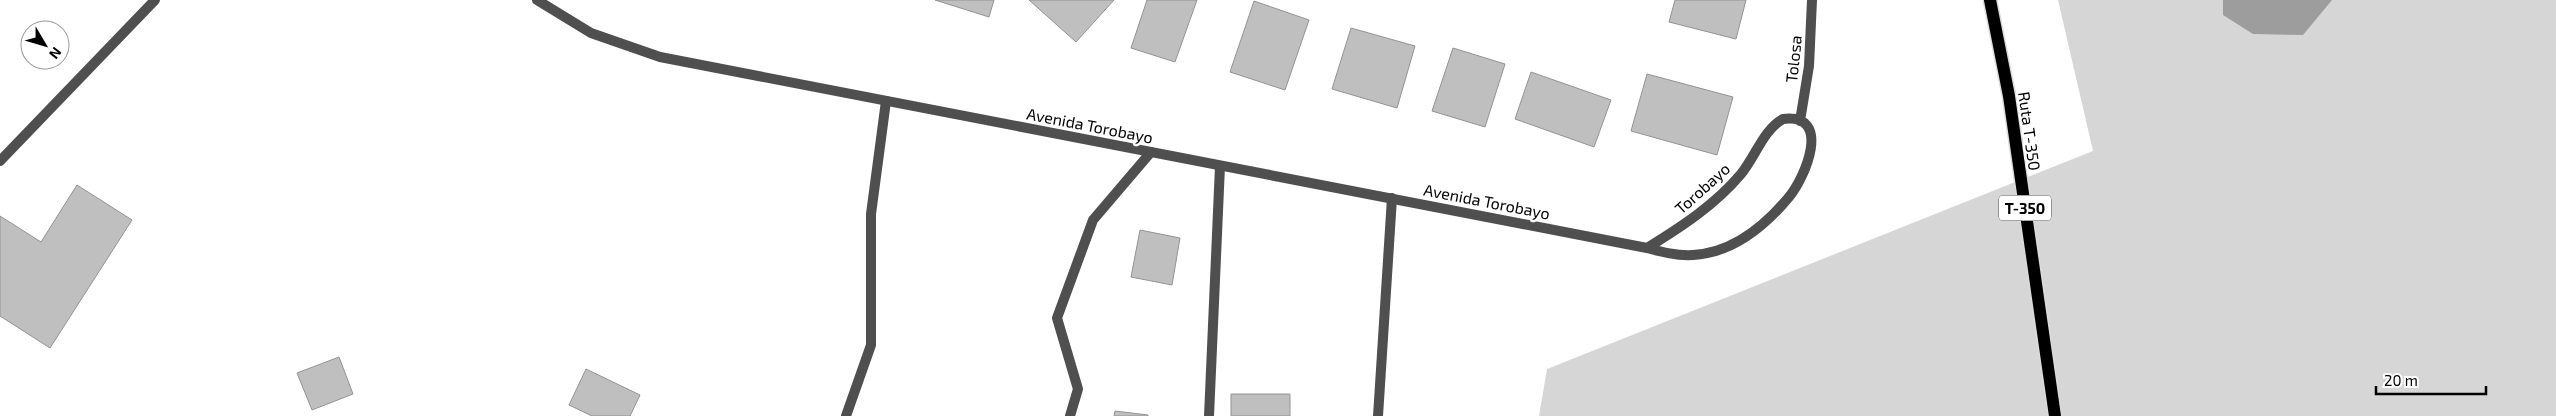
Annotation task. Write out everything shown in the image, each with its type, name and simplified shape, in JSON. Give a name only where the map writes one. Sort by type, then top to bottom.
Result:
[{"type":"main road","name":"Ruta T-350","points":[[1990,0],[2009,96],[2055,416]]},
{"type":"street","points":[[0,161],[154,0]]},
{"type":"street","name":"Avenida Torobayo","points":[[537,0],[591,33],[660,58],[1647,248]]},
{"type":"street","name":"Tolosa","points":[[1800,121],[1809,66],[1812,0]]},
{"type":"street","points":[[846,416],[871,345],[871,214],[886,101]]},
{"type":"street","name":"Torobayo","points":[[1647,248],[1698,216],[1741,174],[1774,125],[1784,119],[1800,121]]},
{"type":"street","points":[[1647,248],[1669,254],[1692,255],[1714,252],[1736,244],[1765,222],[1791,196],[1811,158],[1812,136],[1808,127],[1800,121]]},
{"type":"street","points":[[1070,416],[1078,389],[1057,318],[1093,220],[1151,152]]},
{"type":"street","points":[[1209,416],[1220,166]]},
{"type":"street","points":[[1378,416],[1392,198]]},
{"type":"shaded area","points":[[2058,0],[2556,0],[2556,416],[1539,416],[1547,369],[2093,151]]},
{"type":"shaded area","points":[[2223,0],[2332,0],[2303,35],[2253,34],[2223,15]]},
{"type":"building","points":[[935,0],[994,0],[989,17]]},
{"type":"building","points":[[1029,0],[1114,0],[1076,42]]},
{"type":"building","points":[[1147,0],[1197,0],[1175,62],[1131,48]]},
{"type":"building","points":[[1675,0],[1746,0],[1736,39],[1669,22]]},
{"type":"building","points":[[1254,1],[1309,20],[1285,90],[1230,72]]},
{"type":"building","points":[[1351,28],[1415,46],[1397,108],[1332,89]]},
{"type":"building","points":[[1453,48],[1505,64],[1485,127],[1432,111]]},
{"type":"building","points":[[1531,72],[1611,100],[1594,147],[1515,119]]},
{"type":"building","points":[[1647,74],[1733,97],[1717,155],[1631,131]]},
{"type":"building","points":[[77,185],[132,220],[50,348],[0,316],[0,216],[41,242]]},
{"type":"building","points":[[1140,230],[1180,238],[1172,285],[1131,277]]},
{"type":"building","points":[[339,357],[353,394],[312,410],[297,373]]},
{"type":"building","points":[[586,369],[640,395],[630,416],[592,416],[569,405]]},
{"type":"building","points":[[1231,394],[1290,394],[1290,416],[1231,416]]},
{"type":"building","points":[[1115,411],[1148,415],[1148,416],[1114,416]]}]
